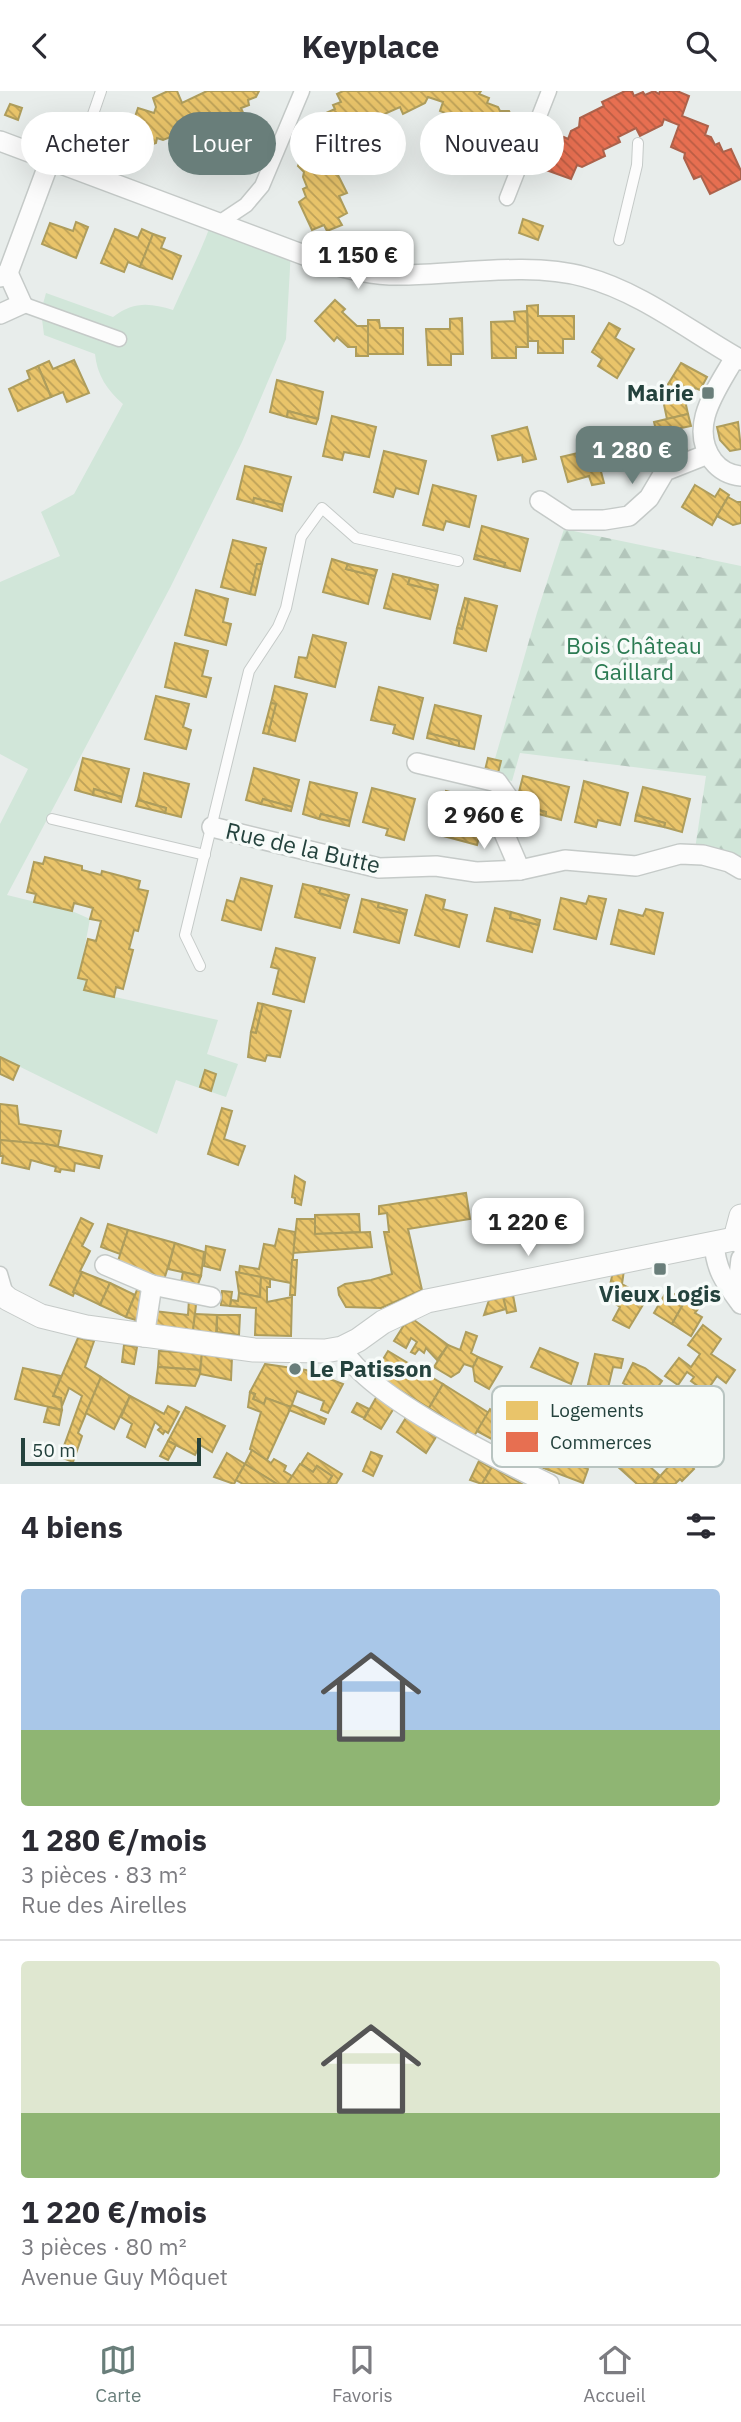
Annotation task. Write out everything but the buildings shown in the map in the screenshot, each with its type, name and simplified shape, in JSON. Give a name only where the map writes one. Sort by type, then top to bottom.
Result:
[{"type":"street","points":[[219,223],[246,205],[262,185],[302,91]]},
{"type":"street","points":[[507,198],[549,91]]},
{"type":"street","points":[[0,141],[21,149]]},
{"type":"street","points":[[44,175],[4,275],[22,304],[119,339]]},
{"type":"street","points":[[90,175],[320,261],[374,274],[401,276],[508,271],[560,272],[584,277],[626,293],[738,358],[706,408],[702,429],[708,454],[717,466],[732,475],[741,476]]},
{"type":"street","points":[[0,314],[22,304]]},
{"type":"street","points":[[540,501],[569,520],[604,520],[629,516],[649,498],[665,471],[708,454]]},
{"type":"street","points":[[417,763],[497,782],[509,799],[501,826],[520,870]]},
{"type":"street","name":"Rue de la Butte","points":[[212,827],[379,868],[436,866],[476,872],[520,870],[565,860],[636,866],[680,854],[704,855],[729,862],[741,869]]},
{"type":"street","points":[[0,1274],[3,1302],[41,1316],[144,1337],[254,1350],[325,1351],[342,1348],[383,1322],[427,1301],[740,1239],[741,1293]]},
{"type":"street","points":[[715,1243],[716,1264],[725,1283],[741,1304]]},
{"type":"street","points":[[105,1265],[152,1285],[211,1297]]},
{"type":"street","points":[[144,1337],[152,1285]]},
{"type":"street","points":[[342,1348],[348,1360],[360,1373],[402,1403],[443,1429],[492,1454]]},
{"type":"street","points":[[516,1467],[549,1484]]},
{"type":"lane","points":[[94,112],[101,91]]},
{"type":"lane","points":[[619,240],[637,165],[638,143]]},
{"type":"lane","points":[[200,966],[185,935],[249,671],[278,627],[286,608],[301,537],[322,508],[356,538],[458,561]]},
{"type":"lane","points":[[52,819],[205,855]]},
{"type":"green space","points":[[212,220],[291,250],[286,339],[242,442],[171,586],[7,895],[72,911],[90,919],[79,977],[87,980],[84,990],[218,1020],[207,1054],[238,1064],[226,1097],[176,1080],[157,1134],[0,1057],[0,824],[28,769],[0,754],[0,582],[60,556],[41,512],[74,494],[123,404],[104,382],[95,354],[44,335],[41,311],[46,293],[113,317],[128,308],[142,305],[173,310]]},
{"type":"green space","name":"Bois Château Gaillard","points":[[564,529],[741,566],[741,869],[695,849],[706,776],[520,753],[512,781],[490,776]]},
{"type":"place","name":"Mairie","points":[[708,393]]},
{"type":"place","name":"Vieux Logis","points":[[660,1269]]},
{"type":"place","name":"Le Patisson","points":[[295,1369]]}]
